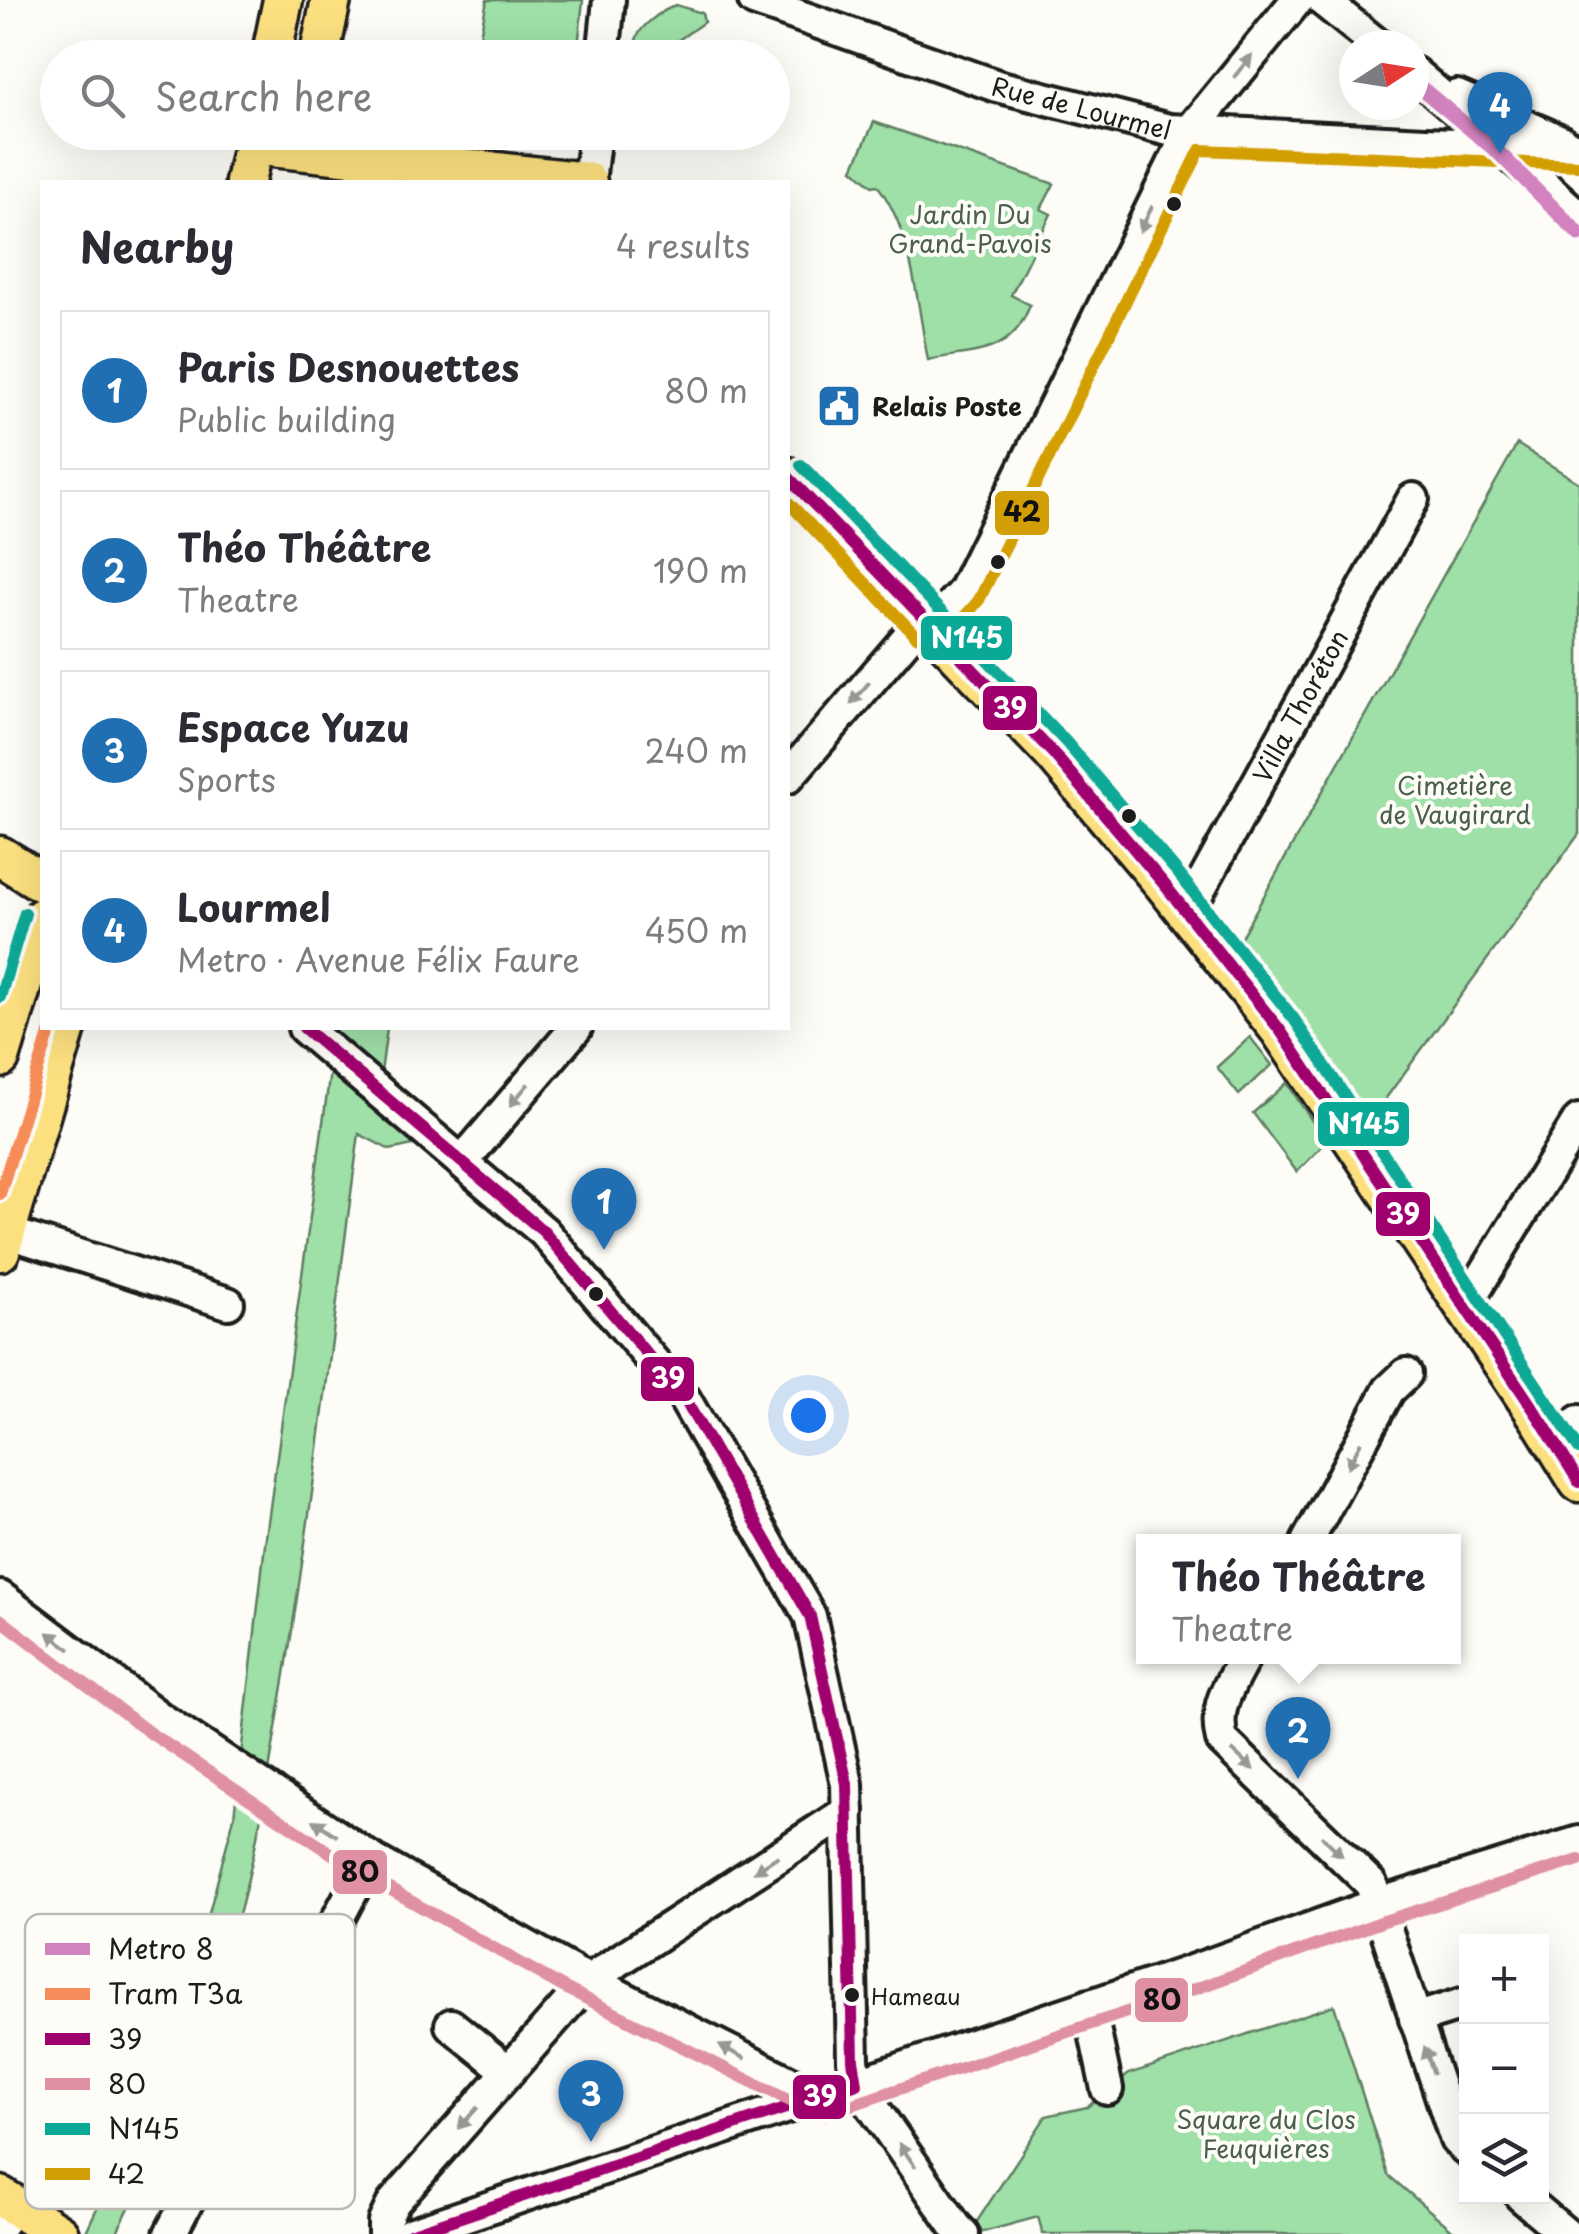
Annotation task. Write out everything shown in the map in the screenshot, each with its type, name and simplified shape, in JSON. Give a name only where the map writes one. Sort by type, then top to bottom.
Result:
[{"type":"main road","points":[[275,40],[283,0]]},
{"type":"main road","points":[[323,40],[331,0]]},
{"type":"main road","points":[[245,180],[252,150]]},
{"type":"main road","points":[[303,155],[567,180]]},
{"type":"main road","points":[[790,479],[1053,753],[1187,912],[1280,1030],[1465,1306],[1573,1452]]},
{"type":"main road","points":[[0,856],[40,881]]},
{"type":"main road","points":[[0,1058],[40,925]]},
{"type":"main road","points":[[3,1242],[65,1030]]},
{"type":"main road","points":[[5,2209],[59,2234]]},
{"type":"street","points":[[605,40],[610,0]]},
{"type":"street","name":"Rue de Lourmel","points":[[754,0],[997,86],[1169,130],[1579,149]]},
{"type":"street","points":[[790,775],[908,637],[950,606],[962,592],[1189,132],[1298,0]]},
{"type":"street","points":[[1322,0],[1359,30]]},
{"type":"street","points":[[1429,85],[1579,149],[1569,166],[1534,174]]},
{"type":"street","points":[[1429,86],[1579,217]]},
{"type":"street","points":[[1424,143],[1425,120]]},
{"type":"street","points":[[588,180],[592,150]]},
{"type":"street","name":"Villa Thoréton","points":[[1187,912],[1414,499]]},
{"type":"street","points":[[306,1030],[544,1232],[684,1398],[810,1616],[847,1784],[853,2060],[857,2084],[956,2232]]},
{"type":"street","points":[[462,1162],[574,1030]]},
{"type":"street","points":[[1465,1306],[1579,1120]]},
{"type":"street","points":[[3,1242],[228,1303]]},
{"type":"street","points":[[1311,1534],[1389,1390],[1406,1374]]},
{"type":"street","points":[[0,1597],[160,1718],[370,1858],[590,1980],[819,2097]]},
{"type":"street","points":[[1241,1664],[1221,1702],[1218,1724],[1222,1740],[1371,1884],[1459,2142]]},
{"type":"street","points":[[384,2234],[384,2222],[393,2202],[590,1980],[848,1811]]},
{"type":"street","points":[[410,2234],[1089,2006],[1378,1904],[1579,1842]]},
{"type":"street","points":[[340,1914],[370,1858]]},
{"type":"street","points":[[1415,2019],[1459,2004]]},
{"type":"street","points":[[1089,2006],[1108,2090]]},
{"type":"street","points":[[450,2025],[509,2072]]},
{"type":"street","points":[[170,2234],[183,2209]]},
{"type":"street","points":[[1528,2214],[1566,2234]]},
{"type":"green space","points":[[487,0],[583,0],[579,40],[479,40]]},
{"type":"green space","points":[[676,5],[702,13],[704,22],[679,40],[636,40],[642,29]]},
{"type":"green space","name":"Jardin Du Grand-Pavois","points":[[874,122],[1054,184],[1041,209],[1051,214],[1011,295],[1030,305],[1022,322],[1002,343],[928,360],[912,269],[899,224],[877,185],[872,186],[853,169]]},
{"type":"green space","name":"Cimetière de Vaugirard","points":[[1517,444],[1579,483],[1579,834],[1367,1124],[1313,1043],[1236,946]]},
{"type":"green space","points":[[336,1030],[387,1030],[376,1110],[417,1144],[390,1150],[359,1134],[295,1612],[263,1803],[239,1914],[209,1914],[234,1817],[265,1544]]},
{"type":"green space","points":[[1250,1037],[1272,1065],[1239,1095],[1217,1067]]},
{"type":"green space","points":[[1287,1083],[1326,1142],[1297,1172],[1253,1113]]},
{"type":"green space","name":"Square du Clos Feuquières","points":[[1334,2005],[1388,2175],[1457,2234],[1043,2234],[1038,2217],[983,2232],[976,2223],[1046,2116],[1087,2107],[1129,2074]]},
{"type":"green space","points":[[97,2209],[128,2209],[116,2234],[85,2234]]},
{"type":"metro line","name":"8","points":[[1429,94],[1498,152],[1579,234]]},
{"type":"tram line","name":"T3a","points":[[0,1194],[50,1030]]},
{"type":"transit line","name":"42","points":[[790,504],[916,636],[934,638],[959,622],[979,600],[1200,150],[1578,165]]},
{"type":"transit line","name":"N145","points":[[801,465],[1066,742],[1178,873],[1294,1019],[1579,1449]]},
{"type":"transit line","name":"39","points":[[790,479],[1053,753],[1280,1030],[1579,1482]]},
{"type":"transit line","name":"N145","points":[[0,997],[25,913]]},
{"type":"transit line","name":"39","points":[[306,1030],[544,1232],[684,1398],[810,1616],[847,1784],[853,2060],[857,2084],[410,2234]]},
{"type":"transit line","name":"80","points":[[0,1619],[150,1733],[361,1873],[563,1987],[816,2114],[1192,1990],[1384,1921],[1579,1860]]},
{"type":"place","name":"Lourmel","points":[[1500,154]]},
{"type":"place","name":"Relais Poste","points":[[839,406]]},
{"type":"place","name":"Paris Desnouettes","points":[[604,1250]]},
{"type":"place","name":"Théo Théâtre","points":[[1298,1779]]},
{"type":"place","name":"Hameau","points":[[852,1995]]},
{"type":"place","name":"Espace Yuzu","points":[[591,2142]]}]
